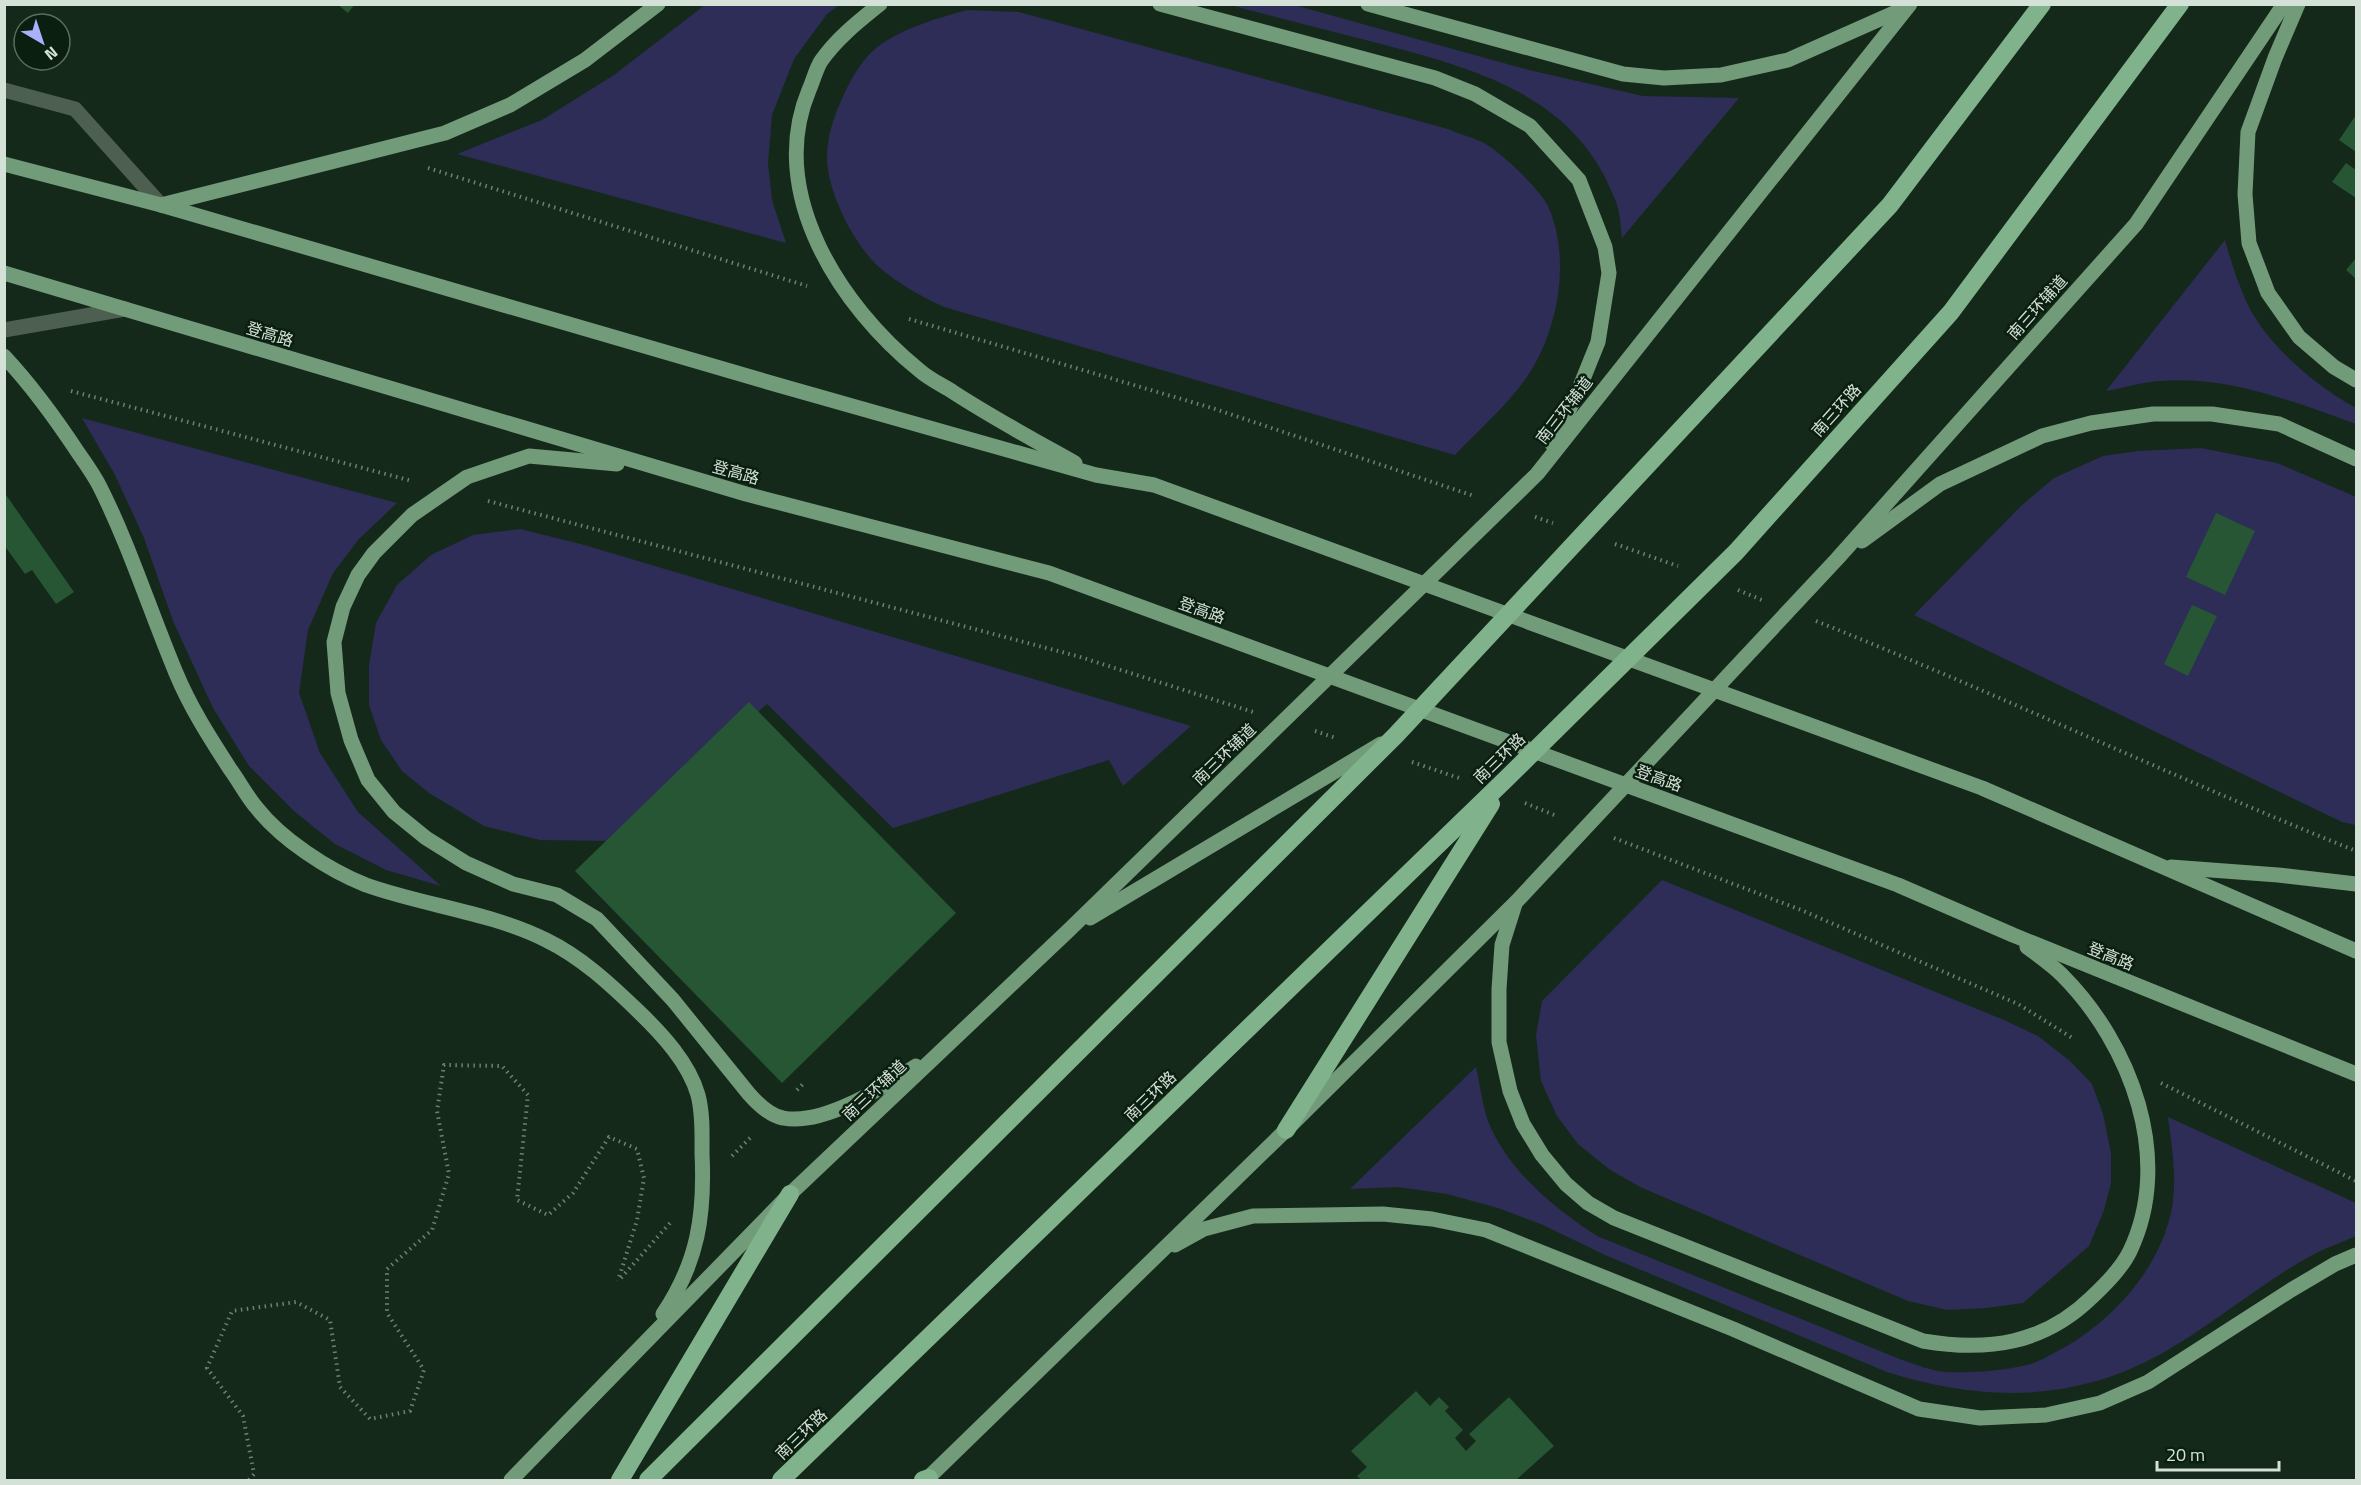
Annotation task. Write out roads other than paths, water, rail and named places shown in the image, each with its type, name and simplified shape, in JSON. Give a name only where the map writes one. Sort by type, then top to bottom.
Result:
[{"type":"highway","points":[[648,1480],[1396,735],[1890,205],[2042,4]]},
{"type":"highway","name":"南三环路","points":[[781,1480],[1506,779],[1736,552],[1951,312],[2180,4]]},
{"type":"highway","points":[[1286,1130],[1506,779]]},
{"type":"highway","points":[[620,1480],[790,1194]]},
{"type":"main road","points":[[161,205],[445,133],[510,105],[585,60],[658,4]]},
{"type":"main road","points":[[880,4],[850,28],[820,62],[801,107],[795,144],[797,179],[805,212],[819,249],[876,331],[920,371],[974,405],[1096,475]]},
{"type":"main road","points":[[1160,4],[1435,78],[1475,94],[1530,126],[1579,180],[1605,247],[1609,273],[1598,342],[1577,394],[1536,474]]},
{"type":"main road","points":[[1368,4],[1623,74],[1664,78],[1721,75],[1788,60],[1909,6]]},
{"type":"main road","name":"南三环辅道","points":[[926,1480],[1286,1130],[1516,901],[1837,559],[2136,224],[2284,4]]},
{"type":"main road","points":[[2298,4],[2248,132],[2245,194],[2249,243],[2268,293],[2300,337],[2334,367],[2356,380]]},
{"type":"main road","name":"南三环辅道","points":[[511,1480],[790,1194],[1069,930],[1536,474],[1909,6]]},
{"type":"main road","points":[[4,164],[161,205],[1096,475],[1154,484],[1982,788],[2356,951]]},
{"type":"main road","name":"登高路","points":[[4,273],[746,494],[1049,573],[1898,885],[2013,935],[2356,1074]]},
{"type":"main road","points":[[4,356],[26,380],[99,483],[121,532],[177,676],[213,742],[256,807],[282,834],[319,861],[365,884],[505,924],[546,940],[582,961],[647,1020],[686,1067],[698,1095],[701,1120],[704,1185],[700,1226],[696,1247],[680,1289],[640,1347]]},
{"type":"main road","points":[[1837,559],[1940,484],[2042,436],[2091,423],[2153,414],[2212,414],[2279,424],[2356,459]]},
{"type":"main road","points":[[671,472],[594,460],[529,456],[467,477],[412,515],[374,553],[358,575],[343,608],[334,642],[338,693],[351,740],[368,780],[394,812],[426,838],[466,863],[513,884],[558,895],[597,919],[673,1000],[748,1094],[762,1107],[781,1119],[802,1118],[837,1110],[910,1070],[960,1034]]},
{"type":"main road","points":[[1069,930],[1396,735]]},
{"type":"main road","points":[[2159,866],[2278,875],[2356,884]]},
{"type":"main road","points":[[1516,901],[1502,945],[1499,1042],[1510,1091],[1523,1124],[1542,1155],[1566,1184],[1588,1203],[1614,1218],[1923,1341],[1953,1346],[1984,1346],[2016,1341],[2044,1331],[2080,1309],[2107,1282],[2129,1252],[2149,1188],[2149,1164],[2144,1130],[2119,1054],[2092,1012],[2062,975],[2013,935]]},
{"type":"main road","points":[[1159,1254],[1204,1229],[1253,1216],[1383,1214],[1432,1219],[1486,1230],[1540,1251],[1733,1329],[1919,1410],[1980,1418],[2046,1414],[2100,1403],[2148,1382],[2291,1290],[2335,1264],[2356,1255]]},
{"type":"street","points":[[4,90],[75,109],[161,205]]},
{"type":"street","points":[[4,330],[125,309]]}]
